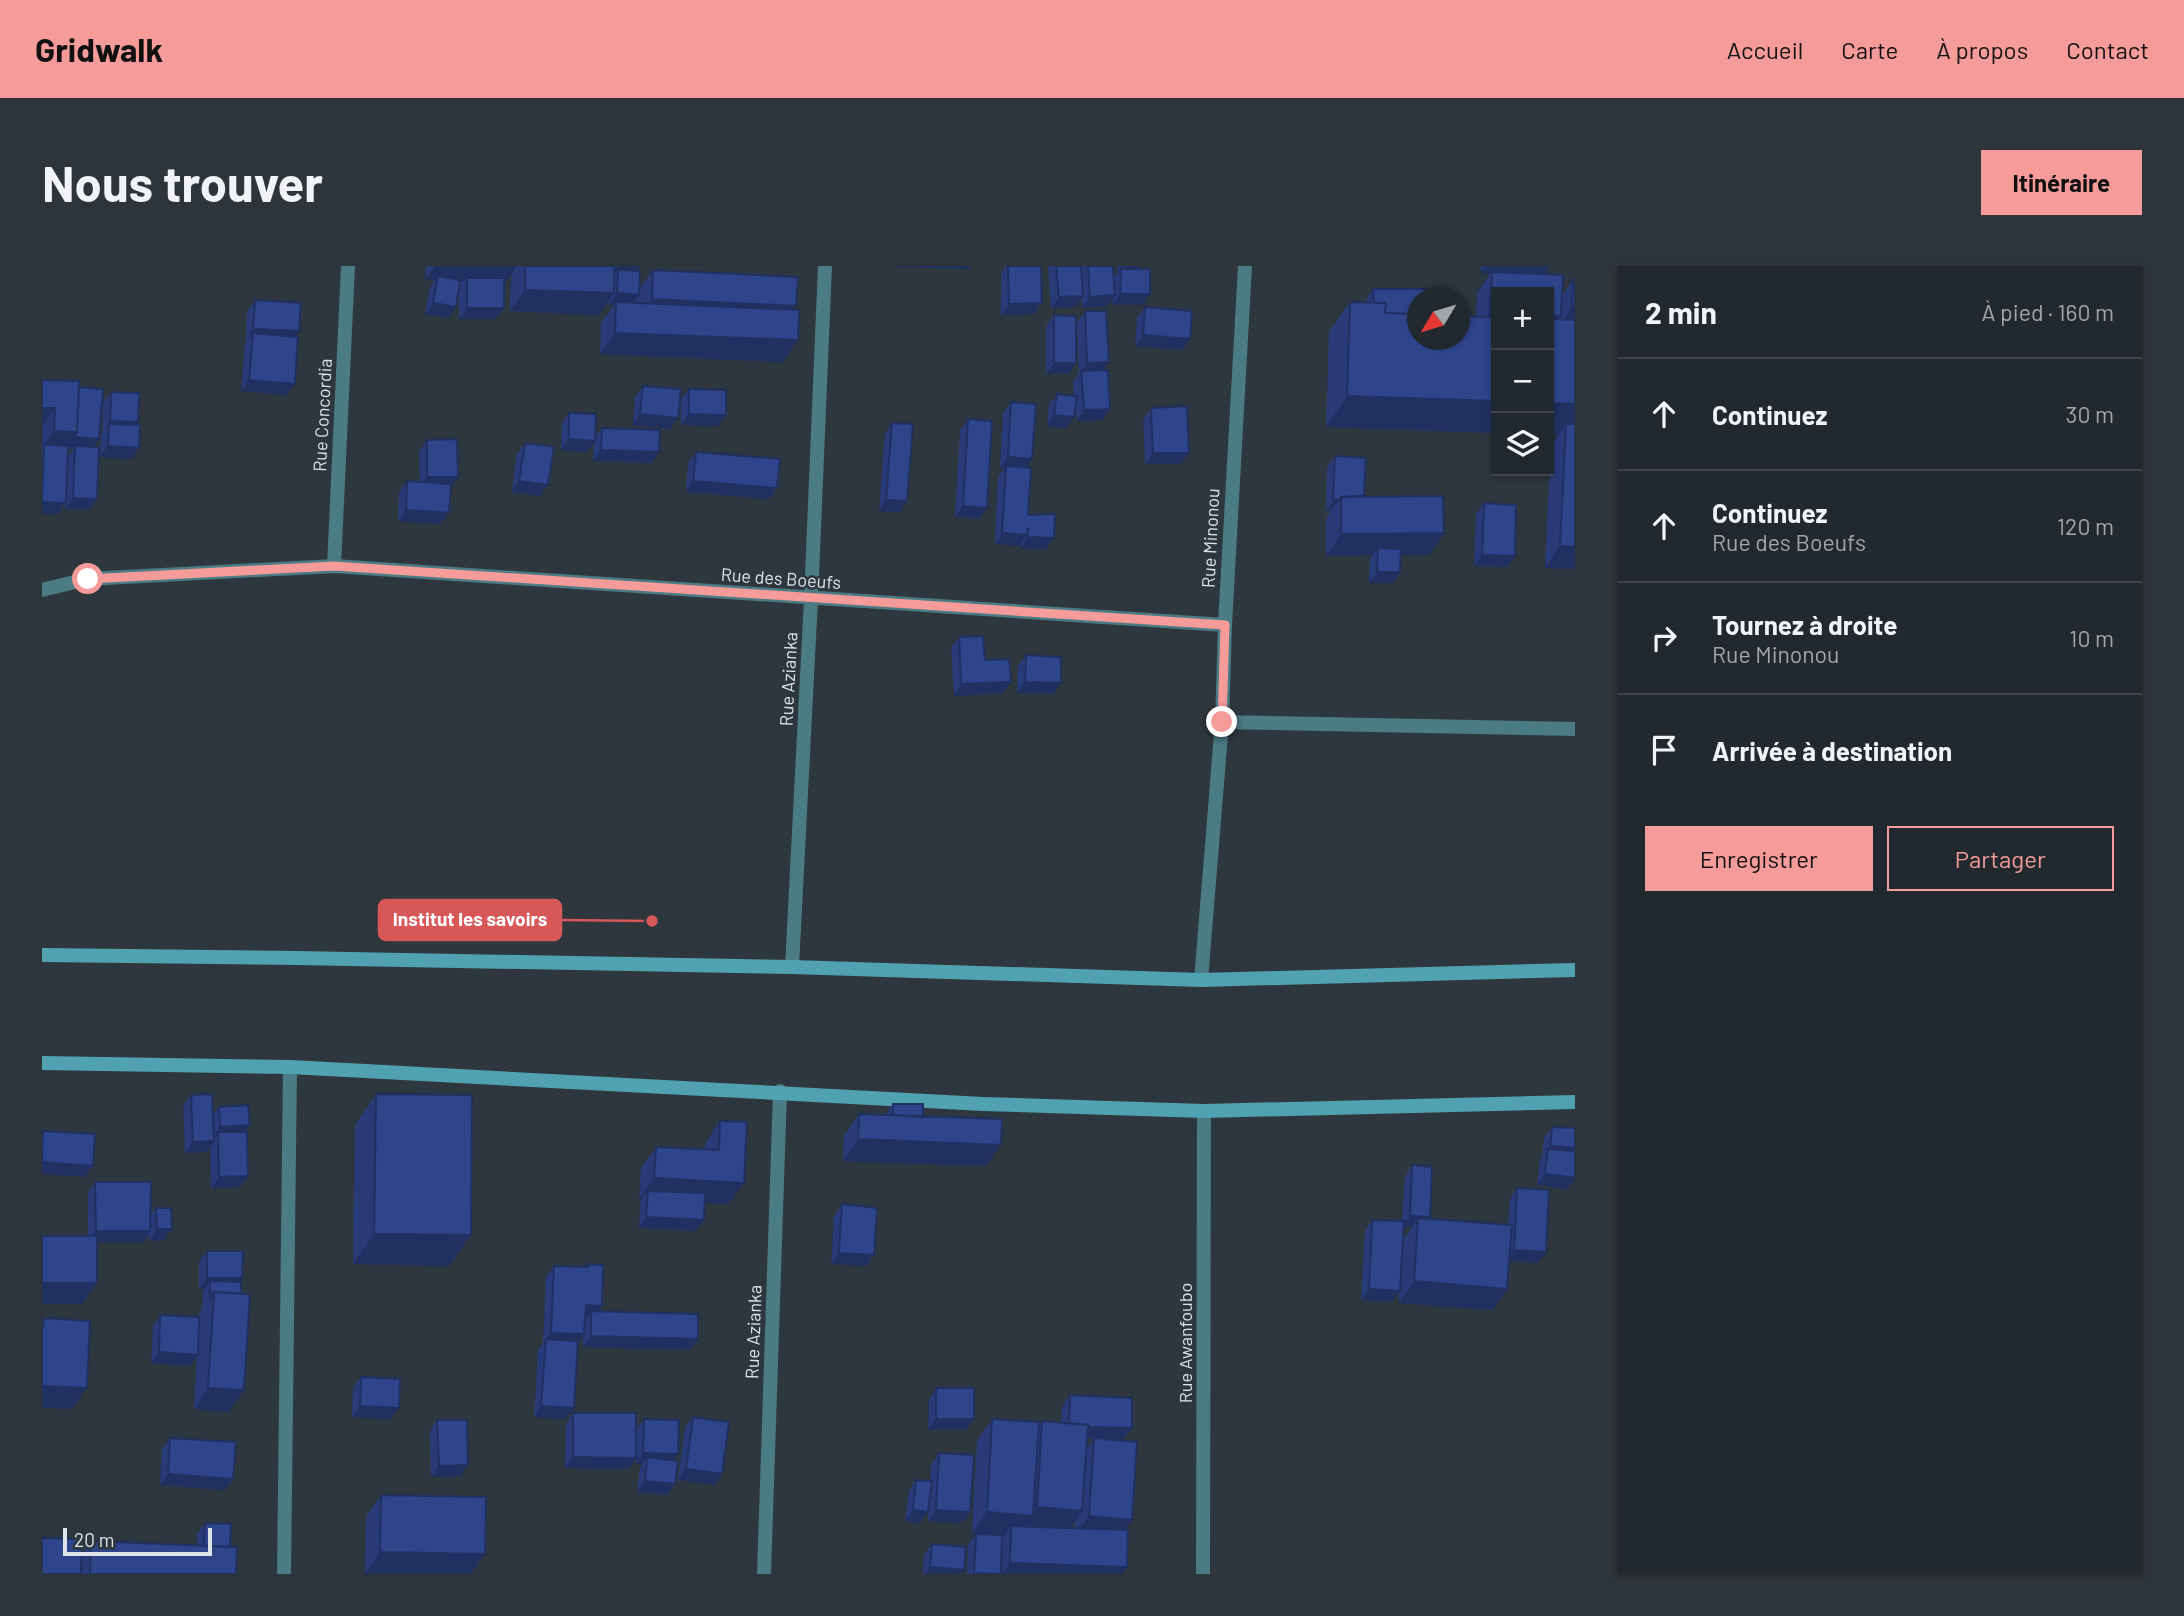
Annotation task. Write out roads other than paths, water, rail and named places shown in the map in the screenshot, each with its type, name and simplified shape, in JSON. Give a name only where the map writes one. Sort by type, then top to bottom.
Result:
[{"type":"main road","points":[[42,955],[792,967],[1201,980],[1575,970]]},
{"type":"main road","points":[[42,1063],[289,1067],[780,1091],[982,1104],[1204,1111],[1575,1102]]},
{"type":"street","name":"Rue Concordia","points":[[334,566],[348,266]]},
{"type":"street","name":"Rue Azianka","points":[[792,967],[825,266]]},
{"type":"street","name":"Rue Minonou","points":[[1201,980],[1222,722],[1245,266]]},
{"type":"street","name":"Rue des Boeufs","points":[[42,590],[88,579],[334,566],[1225,625]]},
{"type":"street","points":[[1222,722],[1575,729]]},
{"type":"street","points":[[284,1574],[289,1067]]},
{"type":"street","name":"Rue Azianka","points":[[764,1574],[780,1091]]},
{"type":"street","name":"Rue Awanfoubo","points":[[1203,1574],[1204,1111]]},
{"type":"place","name":"Institut les savoirs","points":[[652,921]]}]
